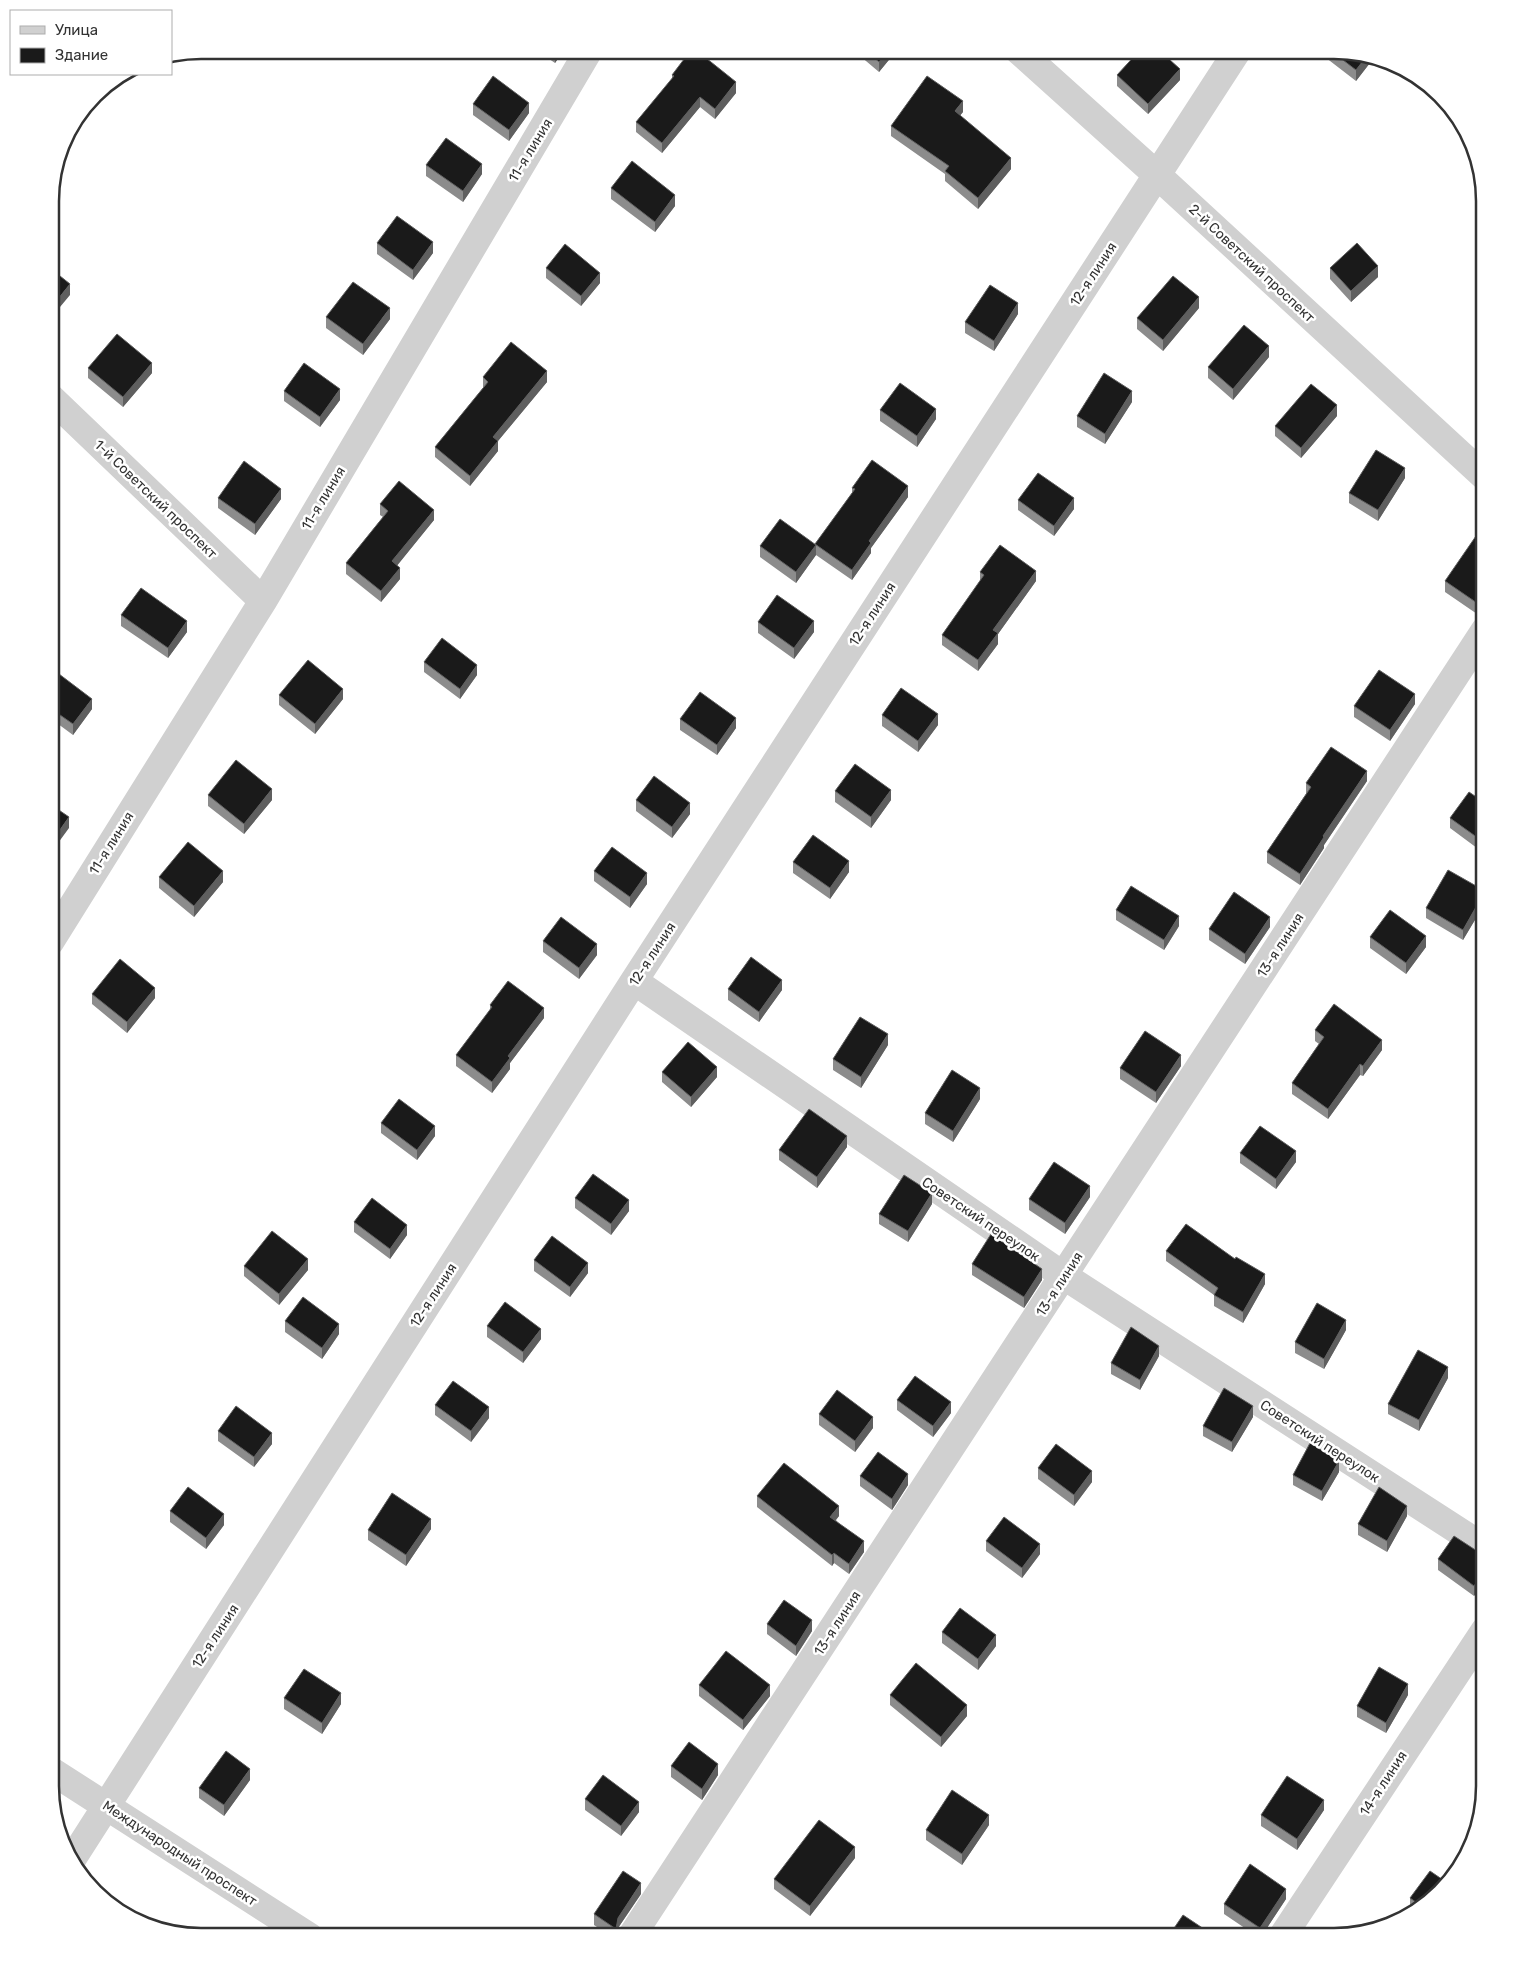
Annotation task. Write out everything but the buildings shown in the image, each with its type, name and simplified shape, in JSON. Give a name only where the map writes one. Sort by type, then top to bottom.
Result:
[{"type":"street","name":"11-я линия","points":[[59,928],[263,601],[584,59]]},
{"type":"street","name":"2-й Советский проспект","points":[[1028,59],[1476,469]]},
{"type":"street","name":"12-я линия","points":[[76,1853],[634,981],[1232,59]]},
{"type":"street","name":"1-й Советский проспект","points":[[59,406],[263,601]]},
{"type":"street","name":"13-я линия","points":[[637,1928],[1476,644]]},
{"type":"street","name":"Советский переулок","points":[[634,981],[1064,1276],[1476,1542]]},
{"type":"street","name":"14-я линия","points":[[1288,1928],[1476,1644]]},
{"type":"street","name":"Международный проспект","points":[[59,1776],[296,1928]]}]
